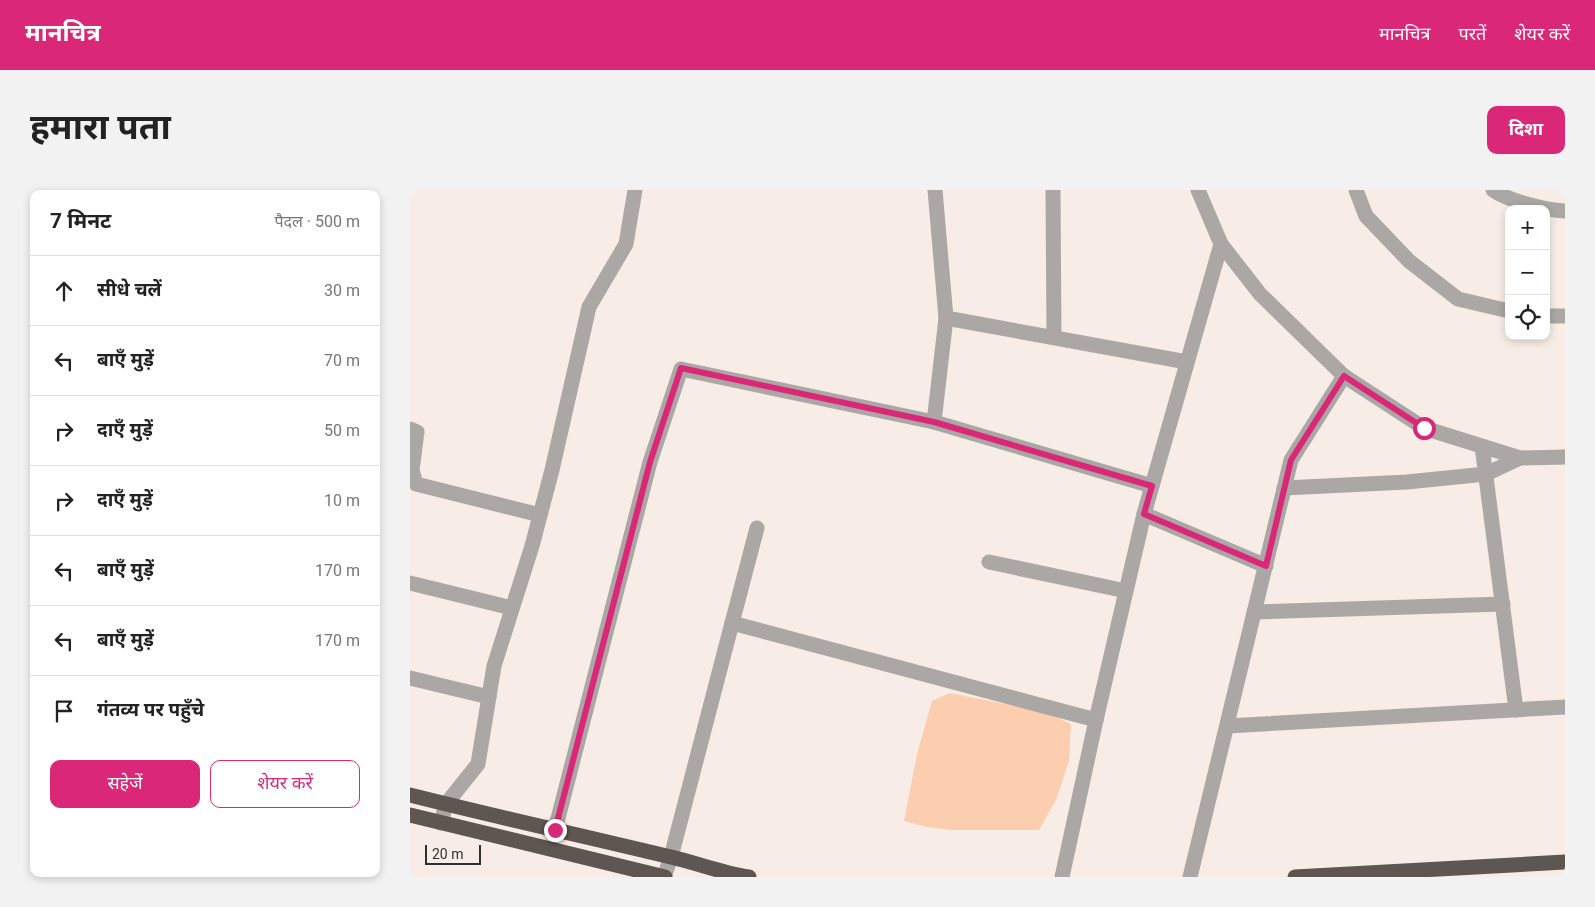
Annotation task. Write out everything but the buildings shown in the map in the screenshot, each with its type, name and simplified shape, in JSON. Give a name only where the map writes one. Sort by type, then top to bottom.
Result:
[{"type":"highway","points":[[410,795],[749,877]]},
{"type":"highway","points":[[410,815],[647,875],[664,877]]},
{"type":"highway","points":[[1295,877],[1565,862]]},
{"type":"street","points":[[441,823],[446,804],[478,764],[494,666],[532,546],[575,373],[589,307],[626,244],[635,190]]},
{"type":"street","points":[[934,422],[946,318],[935,190]]},
{"type":"street","points":[[1053,190],[1054,338]]},
{"type":"street","points":[[1198,190],[1221,244],[1260,294],[1344,376],[1424,428],[1520,458],[1565,457]]},
{"type":"street","points":[[1356,190],[1366,216],[1409,261],[1458,299],[1505,310]]},
{"type":"street","points":[[1493,190],[1503,196],[1565,211]]},
{"type":"street","points":[[1062,877],[1144,514],[1221,244]]},
{"type":"street","points":[[1550,316],[1565,316]]},
{"type":"street","points":[[946,318],[1187,362]]},
{"type":"street","points":[[555,830],[650,462],[681,368],[934,422],[1152,486]]},
{"type":"street","points":[[1190,877],[1291,460],[1344,376]]},
{"type":"street","points":[[410,429],[417,432],[412,470],[413,484],[540,515]]},
{"type":"street","points":[[1482,446],[1516,710]]},
{"type":"street","points":[[1284,488],[1407,482],[1486,474],[1520,458]]},
{"type":"street","points":[[1144,514],[1266,566]]},
{"type":"street","points":[[664,877],[671,857],[757,528]]},
{"type":"street","points":[[989,562],[1126,591]]},
{"type":"street","points":[[410,583],[512,608]]},
{"type":"street","points":[[1254,612],[1503,604]]},
{"type":"street","points":[[732,623],[1096,720]]},
{"type":"street","points":[[410,678],[489,697]]},
{"type":"street","points":[[1227,726],[1565,707]]},
{"type":"shaded area","points":[[950,693],[1046,712],[1071,724],[1069,761],[1057,798],[1039,830],[950,830],[904,821],[917,754],[932,701]]},
{"type":"route","points":[[555,830],[650,462],[681,368],[934,422],[1152,486],[1144,514],[1266,566],[1291,460],[1344,376],[1424,428]]}]
